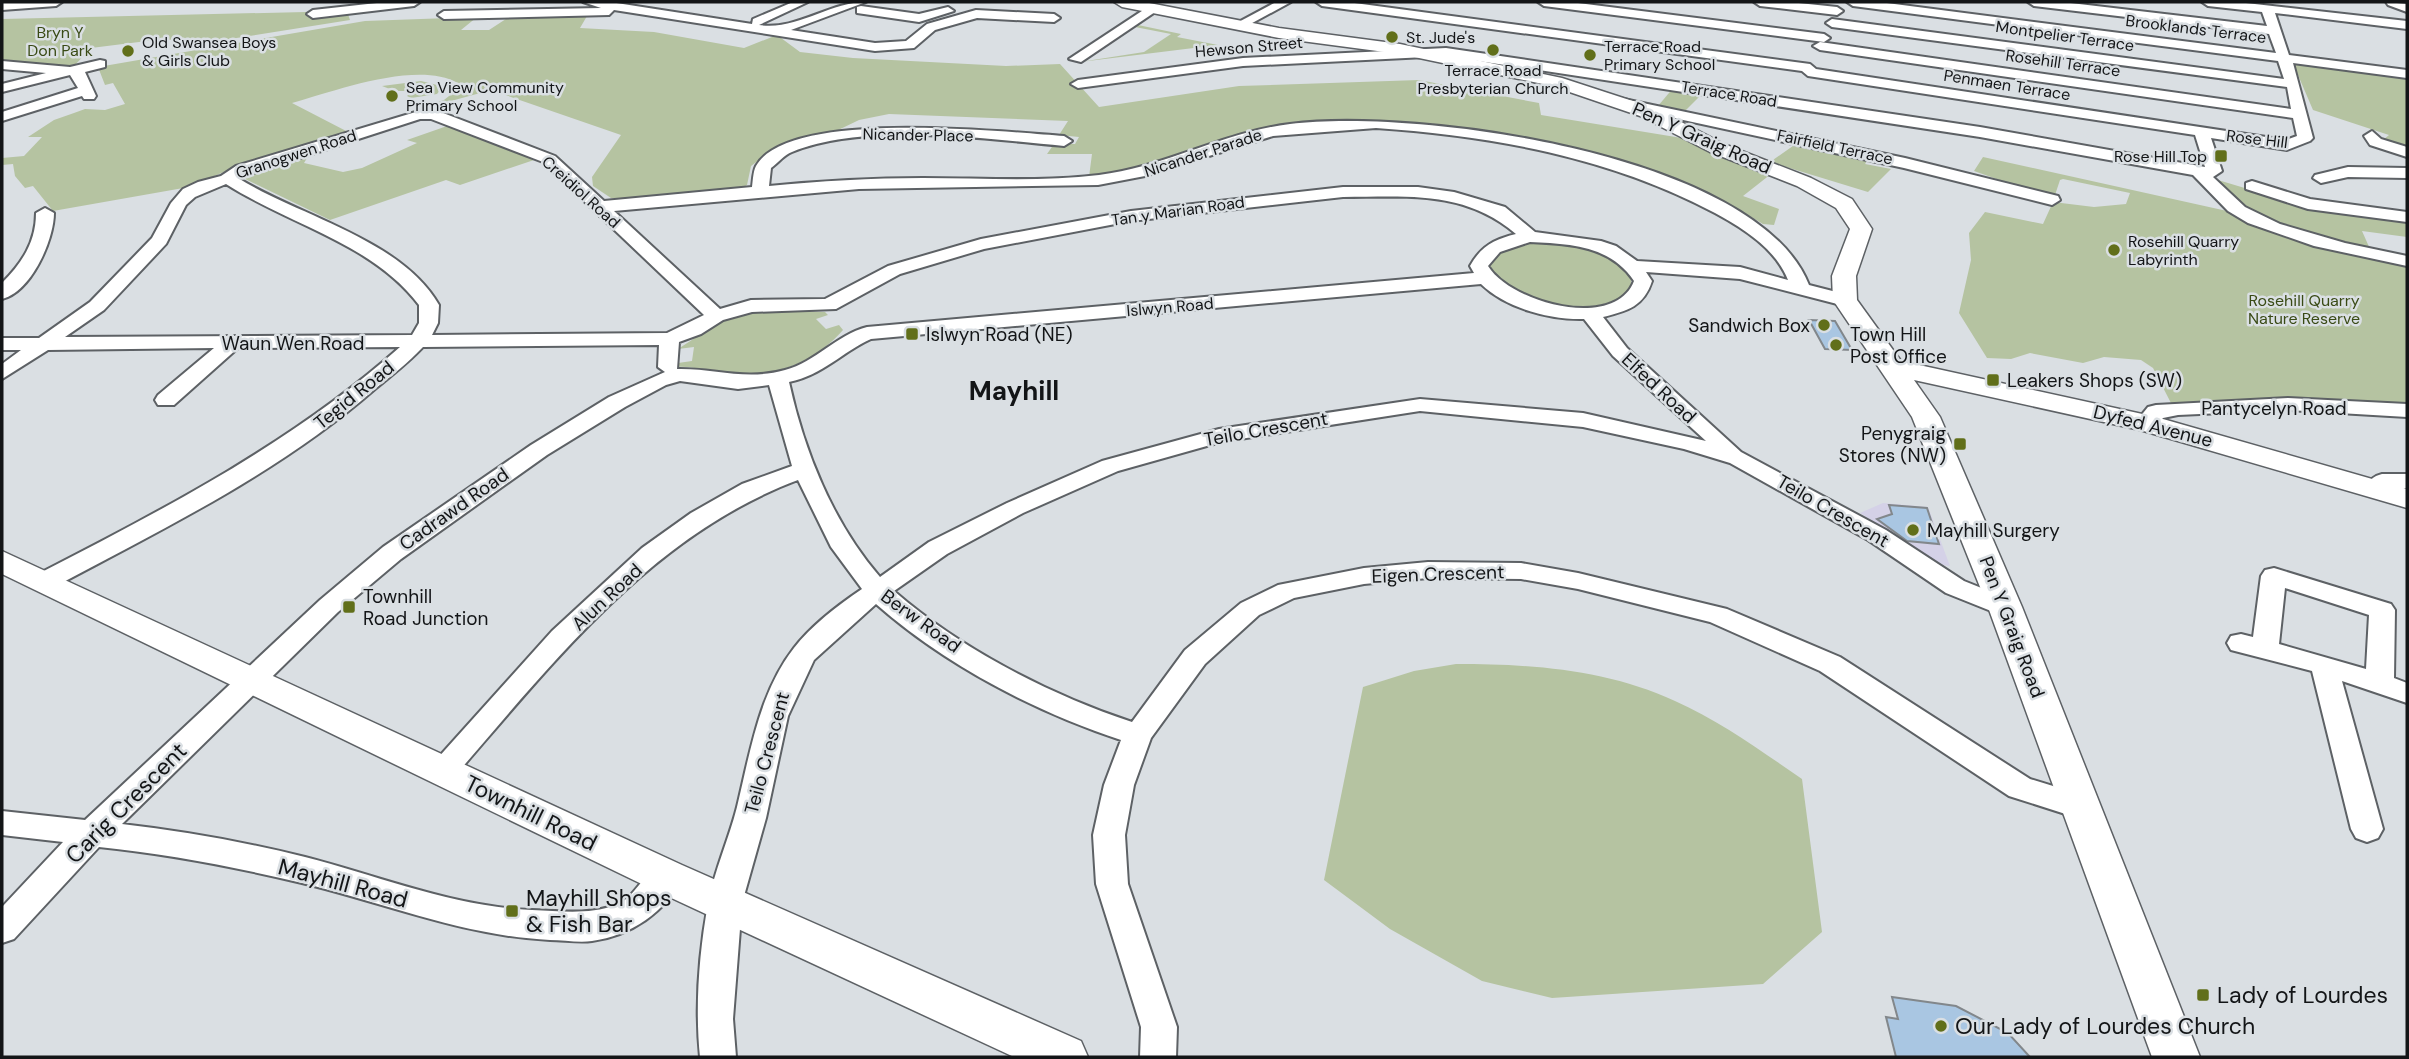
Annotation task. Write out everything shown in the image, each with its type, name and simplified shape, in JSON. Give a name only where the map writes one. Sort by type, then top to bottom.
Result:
[{"type":"street","points":[[2,6],[56,2]]},
{"type":"street","points":[[313,13],[414,2]]},
{"type":"street","points":[[589,2],[606,3],[631,12]]},
{"type":"street","points":[[743,28],[802,2]]},
{"type":"street","name":"Terrace Road","points":[[1122,2],[1239,25],[1423,55],[1446,52],[1567,68],[1980,132],[2206,173]]},
{"type":"street","points":[[1239,25],[1285,2]]},
{"type":"street","points":[[1322,2],[1586,18]]},
{"type":"street","points":[[1544,2],[1586,18]]},
{"type":"street","name":"Montpelier Terrace","points":[[1760,2],[2293,85]]},
{"type":"street","name":"Brooklands Terrace","points":[[1853,2],[2407,74]]},
{"type":"street","points":[[2034,2],[2274,31]]},
{"type":"street","points":[[2208,2],[2407,25]]},
{"type":"street","points":[[2392,2],[2407,8]]},
{"type":"street","points":[[443,15],[631,12],[743,28],[780,30],[860,6],[919,18],[954,6],[976,14],[1054,18]]},
{"type":"street","points":[[1076,59],[1155,8]]},
{"type":"street","name":"Rose Hill","points":[[2206,173],[2214,171],[2201,132],[2287,145],[2305,138],[2293,85],[2267,9]]},
{"type":"street","points":[[1795,98],[1837,12]]},
{"type":"street","points":[[780,30],[793,36],[875,47],[909,46],[931,27],[976,14]]},
{"type":"street","name":"Rosehill Terrace","points":[[1586,18],[1822,42],[2301,115]]},
{"type":"street","name":"Penmaen Terrace","points":[[1586,18],[1809,70],[2201,132]]},
{"type":"street","name":"Hewson Street","points":[[1078,84],[1243,62],[1423,55]]},
{"type":"street","name":"Pen Y Graig Road","points":[[1423,55],[1556,82],[1647,112],[1717,148],[1804,182],[1850,209],[1861,229],[1844,276],[1846,300],[1926,416],[2005,607],[2176,1057]]},
{"type":"street","points":[[2,88],[100,64]]},
{"type":"street","points":[[2,65],[78,72],[88,93],[29,106],[2,117]]},
{"type":"street","name":"Fairfield Terrace","points":[[1617,102],[1879,157],[2052,200]]},
{"type":"street","name":"Creidiol Road","points":[[419,115],[433,114],[541,155],[716,316]]},
{"type":"street","name":"Granogwen Road","points":[[2,373],[97,306],[134,271],[160,240],[179,204],[189,193],[204,185],[229,179],[229,176],[242,169],[419,115]]},
{"type":"street","name":"Nicander Parade","points":[[599,206],[895,183],[1018,184],[1100,180],[1153,171],[1238,141],[1282,130],[1360,124],[1443,128],[1565,153],[1619,168],[1707,200],[1745,222],[1782,252],[1794,270],[1801,289]]},
{"type":"street","name":"Nicander Place","points":[[760,193],[764,166],[784,149],[816,139],[902,131],[1064,141]]},
{"type":"street","points":[[2372,136],[2375,142],[2407,152]]},
{"type":"street","points":[[2206,173],[2240,211],[2262,223],[2367,254],[2407,261]]},
{"type":"street","points":[[2321,173],[2407,173]]},
{"type":"street","name":"Tegid Road","points":[[45,580],[170,515],[298,440],[417,342],[429,321],[429,305],[405,275],[355,243],[229,179]]},
{"type":"street","points":[[2252,186],[2308,204],[2407,217]]},
{"type":"street","name":"Tan y Marian Road","points":[[674,371],[738,383],[778,379],[802,373],[826,360],[844,320],[894,270],[981,244],[1131,216],[1282,197],[1380,191],[1454,197],[1499,211],[1530,237]]},
{"type":"street","points":[[2354,208],[2360,205],[2407,205]]},
{"type":"street","points":[[2,293],[24,270],[38,248],[47,230],[45,213]]},
{"type":"street","points":[[1530,237],[1573,239],[1619,254],[1636,266],[1643,281],[1636,297],[1617,307],[1588,311],[1555,310],[1523,303],[1498,292],[1482,278],[1479,266],[1483,255],[1501,244],[1530,237]]},
{"type":"street","points":[[1636,266],[1740,273],[1846,300]]},
{"type":"street","name":"Islwyn Road","points":[[669,339],[694,330],[716,316],[768,304],[844,320],[1482,278]]},
{"type":"street","name":"Elfed Road","points":[[1588,311],[1630,362],[1738,458]]},
{"type":"street","points":[[669,339],[674,371]]},
{"type":"street","name":"Waun Wen Road","points":[[2,344],[669,339]]},
{"type":"street","points":[[166,400],[231,344]]},
{"type":"street","name":"Dyfed Avenue","points":[[1895,368],[2146,423],[2407,499]]},
{"type":"street","name":"Cadrawd Road","points":[[254,680],[329,606],[392,553],[539,450],[674,371]]},
{"type":"street","name":"Berw Road","points":[[778,379],[782,404],[806,469],[833,524],[876,589],[936,635],[992,669],[1055,702],[1138,734]]},
{"type":"street","name":"Pantycelyn Road","points":[[2146,423],[2156,412],[2192,408],[2288,404],[2407,411]]},
{"type":"street","name":"Teilo Crescent","points":[[718,1057],[715,1018],[724,903],[750,818],[774,716],[786,683],[815,642],[876,589],[938,548],[993,519],[1110,467],[1219,436],[1301,421],[1420,405],[1490,409],[1583,420],[1689,443],[1738,458],[1877,535],[1955,587],[2005,607]]},
{"type":"street","name":"Alun Road","points":[[442,770],[610,589],[709,511],[750,489],[806,469]]},
{"type":"street","points":[[2375,489],[2382,481],[2407,481]]},
{"type":"street","name":"Townhill Road","points":[[2,561],[667,877],[1064,1057]]},
{"type":"street","name":"Eigen Crescent","points":[[1158,1057],[1160,1027],[1112,884],[1110,835],[1119,785],[1138,734],[1195,657],[1250,609],[1287,591],[1364,576],[1428,570],[1521,572],[1578,581],[1718,615],[1830,664],[2020,788],[2081,807]]},
{"type":"street","points":[[2380,683],[2382,610],[2274,576],[2253,645],[2407,693]]},
{"type":"street","points":[[2324,665],[2367,829]]},
{"type":"street","name":"Carig Crescent","points":[[2,929],[91,834],[254,680]]},
{"type":"street","name":"Mayhill Road","points":[[2,823],[162,841],[303,870],[452,912],[522,924],[592,927],[631,915],[667,877]]},
{"type":"shaded area","points":[[1883,503],[1928,507],[1950,566],[1942,565],[1860,513]]},
{"type":"green space","name":"Bryn Y Don Park","points":[[347,11],[350,20],[230,39],[155,40],[91,48],[74,66],[2,64],[2,19]]},
{"type":"green space","points":[[587,16],[580,28],[654,32],[744,48],[777,35],[800,52],[853,58],[1006,66],[1060,64],[1099,107],[1239,86],[1419,80],[1539,103],[1541,115],[1694,140],[1771,174],[1743,196],[1779,209],[1774,225],[1763,224],[1726,202],[1678,181],[1558,145],[1467,128],[1380,120],[1270,127],[1166,162],[1089,177],[1092,154],[1047,154],[1054,144],[1075,144],[1079,137],[1059,135],[1068,121],[889,114],[859,120],[830,134],[775,148],[751,166],[747,185],[737,191],[611,198],[593,186],[592,177],[621,135],[491,90],[404,114],[444,100],[459,88],[458,83],[441,77],[421,75],[376,80],[292,103],[350,133],[233,168],[189,187],[53,211],[33,186],[25,188],[15,176],[13,164],[2,165],[2,158],[24,156],[42,137],[28,137],[54,120],[85,109],[105,110],[125,104],[113,83],[105,85],[98,67],[365,21],[477,17],[461,30],[489,30],[509,17]]},
{"type":"green space","points":[[1138,25],[1181,34],[1177,37],[1218,45],[1080,62],[1144,52],[1171,34],[1135,27]]},
{"type":"green space","points":[[2292,61],[2407,76],[2407,150],[2383,140],[2389,135],[2313,110]]},
{"type":"green space","points":[[421,81],[437,85],[440,90],[437,94],[411,98],[407,96],[412,91],[395,91],[382,86]]},
{"type":"green space","points":[[1674,87],[1704,92],[1685,111],[1658,106]]},
{"type":"green space","points":[[450,125],[534,160],[460,185],[446,180],[330,220],[243,178],[299,155],[307,158],[304,163],[343,172],[362,168],[417,143],[407,140]]},
{"type":"green space","points":[[1800,141],[1870,157],[1865,164],[1891,169],[1868,192],[1770,162]]},
{"type":"green space","name":"Rosehill Quarry Nature Reserve","points":[[1983,157],[2227,211],[2244,209],[2208,177],[2325,212],[2407,211],[2407,237],[2362,231],[2374,258],[2407,264],[2407,407],[2172,405],[2153,368],[2141,360],[2104,357],[2083,363],[2030,353],[2011,359],[1987,358],[1959,313],[1971,260],[1969,233],[1985,212],[2043,224],[2053,202],[2094,207],[2126,204],[2130,193],[2063,179],[2060,180],[2054,198],[2047,197],[1974,171]]},
{"type":"green space","points":[[1528,243],[1578,247],[1613,258],[1625,267],[1631,279],[1628,294],[1605,304],[1566,309],[1528,301],[1489,271],[1498,254]]},
{"type":"green space","points":[[760,310],[825,312],[828,315],[816,319],[826,329],[839,325],[843,330],[817,353],[788,368],[772,372],[738,374],[677,367],[678,363],[692,361],[694,347],[678,349],[724,319]]},
{"type":"green space","points":[[1456,664],[1567,670],[1649,690],[1708,718],[1802,779],[1822,932],[1763,984],[1552,998],[1482,981],[1390,929],[1324,880],[1363,687],[1414,671]]},
{"type":"building","points":[[1809,320],[1835,321],[1852,350],[1825,349]]},
{"type":"building","name":"Mayhill Surgery","points":[[1889,505],[1927,508],[1939,544],[1907,541],[1877,519],[1892,514]]},
{"type":"building","name":"Our Lady of Lourdes Church","points":[[1892,997],[1956,1006],[2008,1033],[2030,1057],[1896,1057],[1886,1017],[1898,1019]]},
{"type":"place","name":"St. Jude's","points":[[1392,37]]},
{"type":"place","name":"Terrace Road Presbyterian Church","points":[[1493,50]]},
{"type":"place","name":"Old Swansea Boys & Girls Club","points":[[128,51]]},
{"type":"place","name":"Terrace Road Primary School","points":[[1590,55]]},
{"type":"place","name":"Sea View Community Primary School","points":[[392,96]]},
{"type":"place","name":"Rose Hill Top","points":[[2221,156]]},
{"type":"place","name":"Rosehill Quarry Labyrinth","points":[[2114,250]]},
{"type":"place","name":"Sandwich Box","points":[[1824,325]]},
{"type":"place","name":"Islwyn Road (NE)","points":[[912,334]]},
{"type":"place","name":"Town Hill Post Office","points":[[1836,345]]},
{"type":"place","name":"Leakers Shops (SW)","points":[[1993,380]]},
{"type":"place","name":"Penygraig Stores (NW)","points":[[1960,444]]},
{"type":"place","name":"Mayhill Surgery","points":[[1913,530]]},
{"type":"place","name":"Townhill Road Junction","points":[[349,607]]},
{"type":"place","name":"Mayhill Shops & Fish Bar","points":[[512,911]]},
{"type":"place","name":"Lady of Lourdes","points":[[2203,995]]},
{"type":"place","name":"Our Lady of Lourdes Church","points":[[1941,1026]]},
{"type":"district","name":"Mayhill","points":[[1014,391]]}]
